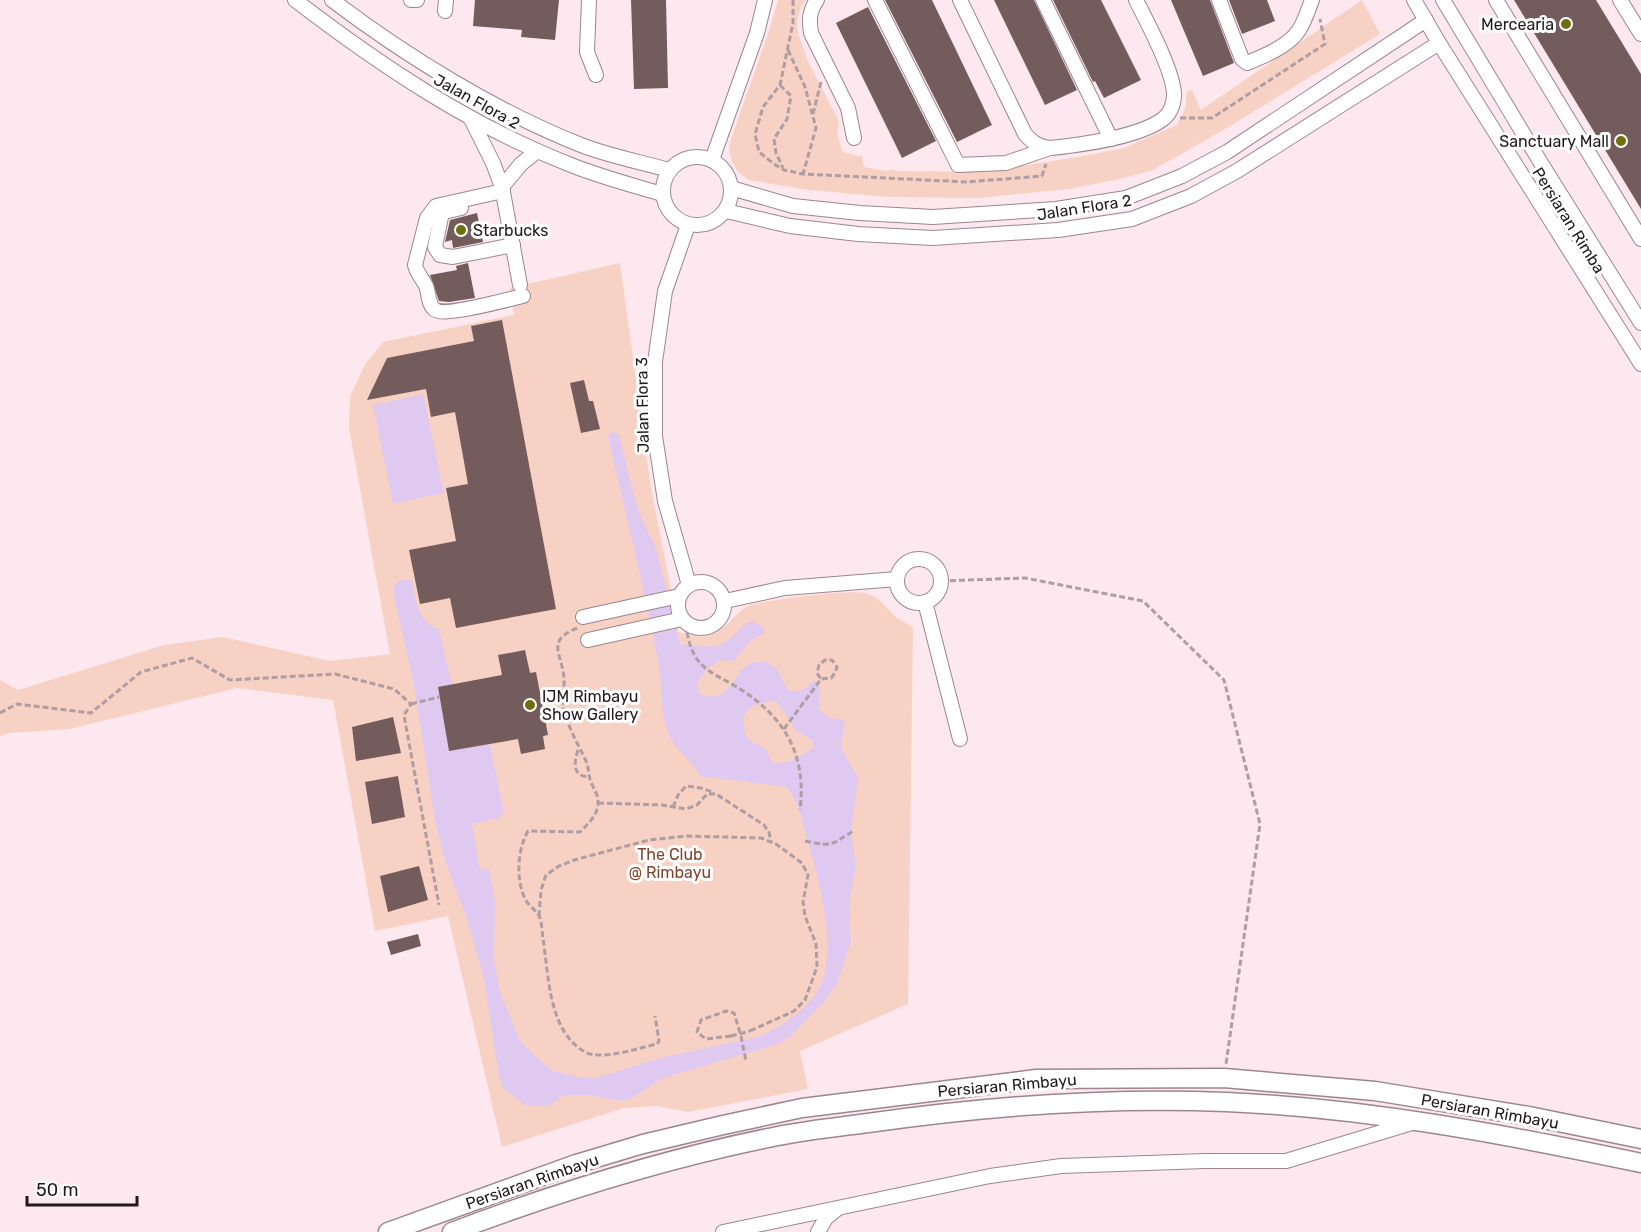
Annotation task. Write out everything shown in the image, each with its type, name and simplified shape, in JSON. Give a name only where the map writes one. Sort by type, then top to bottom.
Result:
[{"type":"main road","name":"Persiaran Rimbayu","points":[[388,1232],[576,1164],[632,1147],[723,1125],[802,1108],[1036,1079],[1224,1078],[1375,1091],[1529,1116],[1641,1139]]},
{"type":"main road","name":"Persiaran Rimbayu","points":[[452,1232],[519,1207],[607,1179],[779,1136],[960,1110],[1041,1104],[1141,1101],[1227,1102],[1344,1111],[1420,1121],[1551,1144],[1641,1163]]},
{"type":"street","name":"Jalan Flora 2","points":[[295,0],[394,72],[471,119],[574,166],[662,194]]},
{"type":"street","name":"Jalan Flora 2","points":[[332,0],[406,52],[499,107],[582,146],[669,170]]},
{"type":"street","points":[[411,0],[417,0]]},
{"type":"street","points":[[589,0],[587,52],[596,75]]},
{"type":"street","points":[[712,160],[757,33],[765,0]]},
{"type":"street","points":[[817,0],[811,9],[809,21],[811,33],[848,108],[854,138]]},
{"type":"street","points":[[875,0],[958,165],[1006,163],[1051,148],[1111,139],[1154,125],[1164,118],[1171,110],[1174,94],[1160,51],[1136,0]]},
{"type":"street","points":[[960,0],[1025,134],[1041,147],[1051,148]]},
{"type":"street","points":[[1043,0],[1111,139]]},
{"type":"street","points":[[1219,0],[1242,59],[1247,63],[1289,41],[1297,33],[1312,0]]},
{"type":"street","name":"Persiaran Rimba","points":[[1414,0],[1439,44],[1641,364]]},
{"type":"street","name":"Persiaran Rimba","points":[[1443,0],[1641,323]]},
{"type":"street","points":[[1496,0],[1641,239]]},
{"type":"street","points":[[1620,0],[1641,34]]},
{"type":"street","name":"Jalan Flora 2","points":[[731,188],[793,206],[933,217],[1056,209],[1126,198],[1182,176],[1227,152],[1426,20]]},
{"type":"street","name":"Jalan Flora 2","points":[[726,211],[790,226],[858,234],[933,238],[1058,230],[1132,219],[1191,196],[1237,171],[1439,44]]},
{"type":"street","points":[[471,119],[493,163],[503,193],[522,291],[453,311],[434,309],[427,287],[415,266],[427,218],[436,206],[503,193]]},
{"type":"street","points":[[513,245],[453,257],[440,255],[435,247],[444,212],[503,193],[521,164],[537,151]]},
{"type":"street","points":[[701,156],[712,160],[728,176],[731,188],[726,211],[710,224],[688,225],[678,220],[670,213],[662,194],[664,180],[669,170],[678,162],[689,157],[701,156]]},
{"type":"street","name":"Jalan Flora 3","points":[[688,225],[665,291],[655,362],[655,436],[665,501],[689,585]]},
{"type":"street","points":[[916,558],[931,561],[940,573],[941,581],[937,594],[925,602],[911,602],[905,598],[897,586],[897,579],[903,565],[916,558]]},
{"type":"street","points":[[724,601],[785,588],[897,579]]},
{"type":"street","points":[[584,621],[677,597],[689,585],[704,581],[718,588],[724,601],[722,616],[710,627],[695,628],[681,619],[677,597]]},
{"type":"street","points":[[925,602],[960,739]]},
{"type":"street","points":[[588,640],[681,619]]},
{"type":"street","points":[[723,1232],[755,1229],[990,1176],[1061,1166],[1286,1161],[1420,1121]]},
{"type":"street","points":[[818,1232],[826,1218],[837,1209]]},
{"type":"path","points":[[1164,118],[1212,118],[1325,44],[1320,18]]},
{"type":"path","points":[[787,49],[805,87],[816,128],[803,174]]},
{"type":"path","points":[[813,116],[825,63]]},
{"type":"path","points":[[780,85],[791,96],[787,119],[774,139],[776,153],[784,170]]},
{"type":"path","points":[[941,581],[1025,578],[1143,601],[1224,680],[1260,825],[1224,1078]]},
{"type":"path","points":[[540,916],[526,902],[520,884],[522,842],[528,831],[580,832],[590,822],[598,803],[589,777],[587,762],[578,748],[563,705],[564,676],[558,652],[559,641],[563,634],[584,621]]},
{"type":"path","points":[[689,642],[699,663],[762,705],[785,727],[802,775],[800,810]]},
{"type":"path","points":[[0,713],[17,704],[91,713],[141,672],[192,658],[230,680],[335,674],[394,689],[411,704]]},
{"type":"path","points":[[785,727],[820,680],[831,678],[835,673],[837,667],[832,660],[825,660],[819,665],[820,680]]},
{"type":"path","points":[[439,697],[411,704],[404,715],[439,905]]},
{"type":"path","points":[[578,748],[574,763],[577,772],[582,777],[589,777]]},
{"type":"path","points":[[674,807],[678,795],[686,786],[701,788],[716,794],[764,825],[769,832],[771,842]]},
{"type":"path","points":[[598,803],[692,808],[707,794],[716,794]]},
{"type":"path","points":[[806,841],[835,844],[853,831]]},
{"type":"path","points":[[656,1016],[660,1037],[657,1044],[602,1056],[587,1053],[572,1043],[562,1027],[554,1006],[540,916],[541,890],[546,875],[574,860],[650,840],[687,836],[761,838],[771,842],[802,863],[808,875],[802,902],[816,944],[817,967],[805,1000],[794,1011],[750,1031],[731,1036],[706,1039],[697,1032],[701,1020],[726,1011],[734,1013],[741,1036],[745,1059]]},
{"type":"green space","points":[[778,0],[806,0],[801,7],[797,22],[798,33],[808,61],[839,121],[837,134],[843,152],[862,155],[864,167],[887,171],[892,169],[896,171],[983,172],[1124,148],[1177,125],[1185,109],[1187,91],[1192,90],[1201,110],[1362,0],[1380,34],[1227,128],[1153,170],[1069,189],[978,198],[889,197],[809,190],[749,180],[738,172],[729,150],[731,139]]},
{"type":"green space","name":"The Club @ Rimbayu","points":[[620,263],[650,482],[679,632],[702,637],[714,634],[746,607],[754,604],[805,596],[856,592],[874,597],[897,618],[913,627],[908,1004],[800,1051],[808,1089],[688,1112],[657,1106],[624,1108],[502,1147],[448,916],[375,931],[333,700],[237,688],[70,729],[9,733],[0,736],[0,680],[18,690],[164,645],[223,637],[330,661],[390,654],[349,428],[350,396],[366,363],[383,342],[514,315],[510,288]]},
{"type":"shaded area","points":[[423,394],[444,493],[393,504],[373,405]]},
{"type":"shaded area","points":[[613,431],[619,435],[641,517],[656,548],[680,644],[715,646],[752,621],[764,628],[763,634],[751,640],[734,661],[720,660],[709,667],[697,682],[700,693],[713,697],[720,695],[729,688],[747,666],[762,660],[778,670],[790,691],[800,691],[816,681],[820,687],[819,708],[828,716],[845,721],[841,748],[858,778],[851,832],[856,868],[849,902],[851,941],[837,983],[824,1002],[793,1034],[778,1044],[663,1078],[632,1098],[620,1101],[588,1095],[572,1095],[563,1096],[551,1105],[524,1105],[503,1088],[499,1076],[484,979],[467,919],[445,861],[435,820],[413,679],[393,593],[395,585],[402,579],[412,580],[416,602],[422,616],[432,626],[439,629],[452,685],[438,688],[449,751],[490,744],[504,813],[498,818],[472,824],[480,870],[489,868],[495,901],[494,960],[500,992],[521,1043],[551,1070],[577,1077],[596,1078],[660,1058],[757,1037],[766,1033],[785,1023],[809,1003],[820,986],[825,971],[827,935],[825,914],[800,813],[791,793],[787,787],[700,776],[670,737],[664,719],[660,670],[653,633],[608,436]],"holes":[[[776,701],[795,730],[812,740],[814,747],[784,763],[773,762],[766,750],[748,739],[744,731],[744,717],[749,709],[761,703]]]},
{"type":"building","points":[[475,0],[559,0],[555,40],[521,37],[522,30],[473,26]]},
{"type":"building","points":[[631,0],[666,0],[668,88],[634,89]]},
{"type":"building","points":[[885,0],[932,0],[992,125],[957,142]]},
{"type":"building","points":[[994,0],[1034,0],[1077,90],[1045,105]]},
{"type":"building","points":[[1053,0],[1101,0],[1141,80],[1104,98],[1095,81],[1093,82]]},
{"type":"building","points":[[1171,0],[1210,0],[1234,63],[1203,76]]},
{"type":"building","points":[[1229,0],[1267,0],[1275,21],[1242,34]]},
{"type":"building","name":"Sanctuary Mall","points":[[1514,0],[1596,0],[1641,74],[1641,209]]},
{"type":"building","points":[[868,7],[936,141],[902,158],[836,23]]},
{"type":"building","name":"Starbucks","points":[[477,213],[483,242],[453,248],[452,240],[445,242],[450,220]]},
{"type":"building","points":[[468,263],[475,298],[449,302],[439,301],[430,275],[457,270],[456,266]]},
{"type":"building","points":[[502,320],[556,609],[456,628],[450,598],[420,604],[409,550],[456,541],[446,488],[468,484],[455,412],[431,417],[426,389],[367,400],[387,358],[474,341],[471,326]]},
{"type":"building","points":[[584,380],[589,401],[593,401],[600,429],[581,433],[570,383]]},
{"type":"building","points":[[525,650],[530,673],[536,672],[548,735],[543,736],[545,749],[521,754],[518,739],[449,751],[438,687],[502,675],[498,655]]},
{"type":"building","points":[[393,717],[401,753],[356,761],[352,727]]},
{"type":"building","points":[[398,776],[405,817],[372,824],[365,782]]},
{"type":"building","points":[[419,866],[428,900],[388,912],[380,876]]},
{"type":"building","points":[[418,934],[421,946],[391,955],[387,942]]},
{"type":"place","name":"Mercearia","points":[[1566,24]]},
{"type":"place","name":"Sanctuary Mall","points":[[1621,141]]},
{"type":"place","name":"Starbucks","points":[[461,230]]},
{"type":"place","name":"IJM Rimbayu Show Gallery","points":[[530,705]]}]
